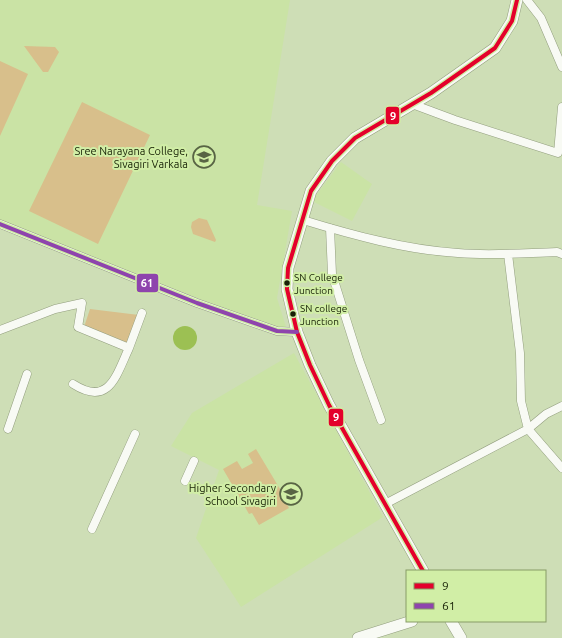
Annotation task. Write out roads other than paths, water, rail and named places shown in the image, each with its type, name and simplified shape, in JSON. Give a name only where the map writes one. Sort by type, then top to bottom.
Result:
[{"type":"main road","points":[[422,570],[329,405],[297,332],[287,289],[287,274],[292,250],[303,220],[311,191],[332,162],[355,138],[412,104],[495,48],[512,21],[517,0]]},
{"type":"main road","points":[[358,638],[409,622]]},
{"type":"main road","points":[[452,622],[461,638]]},
{"type":"street","points":[[526,0],[541,18],[562,67]]},
{"type":"street","points":[[552,44],[562,45]]},
{"type":"street","points":[[412,104],[455,120],[558,153],[562,107]]},
{"type":"street","points":[[303,220],[394,243],[458,253],[508,254],[557,252],[562,254]]},
{"type":"street","points":[[0,224],[197,303],[277,332],[297,332]]},
{"type":"street","points":[[330,228],[332,274],[359,360],[381,420]]},
{"type":"street","points":[[508,254],[520,353],[521,401],[528,429],[562,468]]},
{"type":"street","points":[[0,330],[55,309],[82,303],[78,327],[129,348]]},
{"type":"street","points":[[73,384],[93,392],[102,392],[111,385],[129,348],[142,313]]},
{"type":"street","points":[[8,429],[28,374]]},
{"type":"street","points":[[385,504],[528,429],[546,414],[562,406]]},
{"type":"street","points":[[92,529],[135,434]]},
{"type":"street","points":[[185,481],[194,461]]},
{"type":"place","name":"Sree Narayana College, Sivagiri Varkala","points":[[204,157]]},
{"type":"place","name":"SN College Junction","points":[[287,283]]},
{"type":"place","name":"SN college Junction","points":[[293,314]]},
{"type":"place","name":"Higher Secondary School Sivagiri","points":[[291,494]]}]
